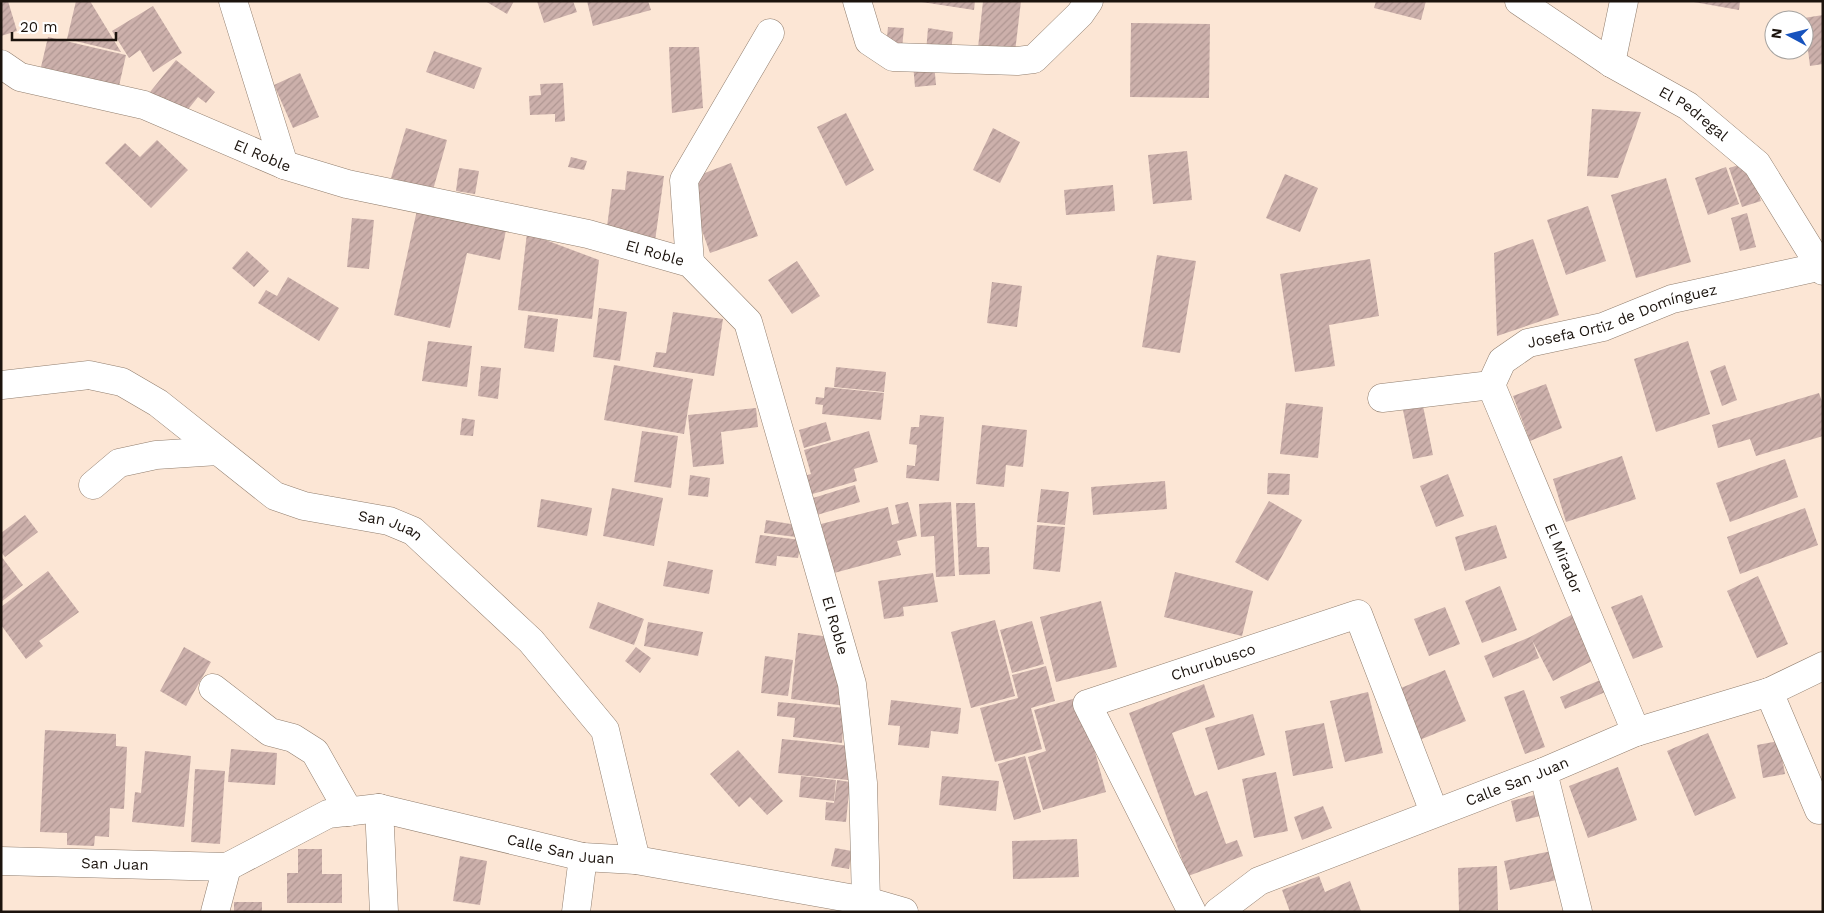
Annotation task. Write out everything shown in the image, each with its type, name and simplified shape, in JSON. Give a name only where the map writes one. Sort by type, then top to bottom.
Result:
[{"type":"street","points":[[233,1],[284,165]]},
{"type":"street","points":[[857,1],[868,41],[893,57],[1017,60],[1034,59],[1080,14],[1089,1]]},
{"type":"street","name":"El Pedregal","points":[[1519,1],[1611,63],[1688,106],[1757,164],[1822,267]]},
{"type":"street","points":[[1611,63],[1624,1]]},
{"type":"street","points":[[690,264],[684,180],[770,33]]},
{"type":"street","name":"El Roble","points":[[1,64],[20,77],[144,105],[284,165],[348,184],[588,234],[690,264],[748,322],[852,684],[863,783],[866,900]]},
{"type":"street","name":"Josefa Ortiz de Domínguez","points":[[1491,385],[1502,362],[1528,343],[1603,327],[1672,299],[1822,267]]},
{"type":"street","name":"San Juan","points":[[2,385],[89,375],[122,382],[158,403],[275,496],[304,506],[389,521],[413,531],[531,641],[605,730],[636,860]]},
{"type":"street","points":[[1382,398],[1491,385]]},
{"type":"street","name":"El Mirador","points":[[1491,385],[1636,732]]},
{"type":"street","points":[[93,485],[119,463],[156,455],[218,451]]},
{"type":"street","name":"Churubusco","points":[[1192,912],[1087,704],[1358,614],[1434,812]]},
{"type":"street","name":"Calle San Juan","points":[[1218,912],[1259,881],[1434,812],[1543,772],[1636,732],[1769,692],[1823,666]]},
{"type":"street","points":[[213,688],[270,732],[293,738],[315,752],[349,812]]},
{"type":"street","points":[[1769,692],[1820,810]]},
{"type":"street","points":[[1543,772],[1578,912]]},
{"type":"street","points":[[379,808],[384,912]]},
{"type":"street","name":"Calle San Juan","points":[[227,867],[328,814],[379,808],[583,857],[636,860],[866,900],[904,912]]},
{"type":"street","points":[[576,912],[583,857]]},
{"type":"street","name":"San Juan","points":[[1,861],[227,867]]},
{"type":"street","points":[[215,912],[227,867]]},
{"type":"building","points":[[1,1],[8,1],[17,31],[1,36]]},
{"type":"building","points":[[76,1],[90,1],[121,52],[67,39]]},
{"type":"building","points":[[485,1],[514,1],[507,14]]},
{"type":"building","points":[[537,1],[573,1],[577,12],[544,23]]},
{"type":"building","points":[[587,1],[648,1],[651,10],[593,26]]},
{"type":"building","points":[[915,1],[975,1],[974,10]]},
{"type":"building","points":[[983,1],[1021,1],[1015,52],[978,48]]},
{"type":"building","points":[[1376,1],[1426,1],[1421,20],[1374,8]]},
{"type":"building","points":[[1688,1],[1740,1],[1739,10]]},
{"type":"building","points":[[153,6],[182,53],[153,72],[140,50],[129,58],[112,31]]},
{"type":"building","points":[[1823,15],[1823,64],[1810,66],[1809,60],[1814,60],[1814,16]]},
{"type":"building","points":[[1131,23],[1210,24],[1209,98],[1130,97]]},
{"type":"building","points":[[888,27],[904,28],[902,48],[886,46]]},
{"type":"building","points":[[928,28],[953,32],[951,55],[926,52]]},
{"type":"building","points":[[48,37],[126,55],[119,86],[41,67]]},
{"type":"building","points":[[669,47],[699,47],[703,108],[672,113]]},
{"type":"building","points":[[434,51],[482,68],[474,89],[426,72]]},
{"type":"building","points":[[176,60],[215,92],[206,103],[198,97],[182,117],[150,92]]},
{"type":"building","points":[[934,63],[936,85],[915,87],[913,64]]},
{"type":"building","points":[[300,73],[319,117],[293,128],[274,85]]},
{"type":"building","points":[[563,83],[565,121],[555,122],[555,114],[530,115],[529,96],[541,95],[540,84]]},
{"type":"building","points":[[1592,109],[1641,112],[1618,178],[1587,176]]},
{"type":"building","points":[[846,113],[874,170],[846,186],[817,127]]},
{"type":"building","points":[[406,128],[447,140],[433,190],[391,178]]},
{"type":"building","points":[[993,128],[1020,142],[1000,183],[973,170]]},
{"type":"building","points":[[157,140],[188,170],[151,208],[105,163],[125,143],[140,157]]},
{"type":"building","points":[[1187,151],[1192,200],[1153,204],[1148,155]]},
{"type":"building","points":[[571,157],[587,161],[584,170],[568,167]]},
{"type":"building","points":[[1749,162],[1761,201],[1742,207],[1729,168]]},
{"type":"building","points":[[731,163],[758,236],[710,253],[694,208],[689,179]]},
{"type":"building","points":[[1726,167],[1739,204],[1708,215],[1695,178]]},
{"type":"building","points":[[459,168],[479,171],[475,194],[456,191]]},
{"type":"building","points":[[627,171],[664,176],[655,241],[606,234],[612,189],[625,190]]},
{"type":"building","points":[[1285,174],[1318,188],[1300,232],[1266,218]]},
{"type":"building","points":[[1666,178],[1691,262],[1636,278],[1611,195]]},
{"type":"building","points":[[1113,185],[1115,211],[1066,215],[1064,190]]},
{"type":"building","points":[[1588,206],[1606,261],[1566,275],[1547,220]]},
{"type":"building","points":[[417,210],[506,230],[500,260],[467,253],[450,328],[394,315]]},
{"type":"building","points":[[1747,213],[1756,247],[1740,251],[1731,218]]},
{"type":"building","points":[[352,218],[374,220],[369,269],[347,267]]},
{"type":"building","points":[[527,233],[599,260],[592,319],[518,310]]},
{"type":"building","points":[[1533,239],[1559,315],[1497,336],[1494,253]]},
{"type":"building","points":[[247,251],[269,271],[254,287],[232,268]]},
{"type":"building","points":[[1157,255],[1196,261],[1180,353],[1142,347]]},
{"type":"building","points":[[1370,259],[1379,316],[1329,325],[1335,366],[1295,372],[1280,274]]},
{"type":"building","points":[[797,261],[820,296],[792,314],[768,280]]},
{"type":"building","points":[[288,277],[339,308],[319,341],[258,303],[266,290],[277,296]]},
{"type":"building","points":[[992,282],[1022,286],[1017,327],[987,323]]},
{"type":"building","points":[[599,308],[627,312],[620,361],[593,357]]},
{"type":"building","points":[[673,312],[723,319],[714,376],[653,367],[656,352],[666,353]]},
{"type":"building","points":[[528,315],[558,319],[554,352],[524,348]]},
{"type":"building","points":[[428,341],[472,346],[467,387],[422,381]]},
{"type":"building","points":[[1688,341],[1710,414],[1656,432],[1634,359]]},
{"type":"building","points":[[614,365],[693,379],[684,434],[604,420]]},
{"type":"building","points":[[1725,365],[1737,400],[1722,406],[1710,371]]},
{"type":"building","points":[[481,366],[501,368],[498,399],[478,396]]},
{"type":"building","points":[[836,367],[886,372],[884,392],[834,387]]},
{"type":"building","points":[[1546,384],[1562,428],[1530,441],[1513,396]]},
{"type":"building","points":[[825,387],[884,393],[881,420],[822,414],[823,405],[815,404],[816,397],[824,398]]},
{"type":"building","points":[[1819,393],[1823,404],[1823,436],[1756,456],[1750,439],[1718,448],[1712,425]]},
{"type":"building","points":[[1286,403],[1323,407],[1318,458],[1280,454]]},
{"type":"building","points":[[1423,406],[1433,455],[1413,459],[1403,410]]},
{"type":"building","points":[[756,408],[758,427],[721,432],[724,464],[693,467],[688,415]]},
{"type":"building","points":[[920,415],[944,417],[939,481],[906,478],[907,465],[915,466],[917,445],[909,444],[911,427],[919,427]]},
{"type":"building","points":[[462,418],[475,420],[473,436],[460,435]]},
{"type":"building","points":[[826,422],[831,440],[804,448],[799,430]]},
{"type":"building","points":[[982,425],[1027,430],[1023,467],[1006,465],[1004,487],[976,484]]},
{"type":"building","points":[[642,431],[678,436],[671,488],[634,482]]},
{"type":"building","points":[[869,431],[878,462],[854,469],[857,481],[809,495],[804,476],[811,474],[804,450]]},
{"type":"building","points":[[1622,456],[1636,499],[1566,522],[1553,479]]},
{"type":"building","points":[[1785,459],[1798,497],[1730,522],[1716,483]]},
{"type":"building","points":[[1268,473],[1290,474],[1289,495],[1267,494]]},
{"type":"building","points":[[1448,474],[1464,516],[1436,527],[1420,486]]},
{"type":"building","points":[[690,475],[710,478],[708,497],[688,495]]},
{"type":"building","points":[[1165,481],[1167,509],[1093,515],[1091,487]]},
{"type":"building","points":[[855,485],[860,502],[817,515],[813,498]]},
{"type":"building","points":[[612,488],[663,498],[654,546],[603,536]]},
{"type":"building","points":[[1041,489],[1069,492],[1065,525],[1037,522]]},
{"type":"building","points":[[541,499],[592,508],[587,536],[537,527]]},
{"type":"building","points":[[1269,501],[1302,520],[1268,581],[1235,562]]},
{"type":"building","points":[[908,502],[917,536],[897,541],[901,555],[834,573],[821,524],[888,507],[892,525],[899,523],[895,505]]},
{"type":"building","points":[[951,502],[955,576],[936,577],[934,536],[921,537],[919,504]]},
{"type":"building","points":[[956,503],[975,503],[977,547],[989,547],[990,574],[959,575]]},
{"type":"building","points":[[1805,508],[1818,545],[1740,574],[1727,537]]},
{"type":"building","points":[[25,515],[38,532],[5,557],[1,552],[1,533]]},
{"type":"building","points":[[766,520],[797,525],[796,537],[764,533]]},
{"type":"building","points":[[1037,525],[1065,527],[1060,572],[1033,569]]},
{"type":"building","points":[[1496,525],[1507,558],[1465,571],[1455,537]]},
{"type":"building","points":[[760,535],[801,540],[798,558],[777,556],[776,566],[755,563]]},
{"type":"building","points":[[1,556],[23,585],[1,602]]},
{"type":"building","points":[[668,561],[713,570],[709,594],[663,586]]},
{"type":"building","points":[[48,571],[79,612],[39,641],[43,646],[26,659],[1,625],[1,607]]},
{"type":"building","points":[[1175,572],[1253,591],[1242,636],[1164,617]]},
{"type":"building","points":[[933,573],[938,602],[903,607],[904,616],[884,619],[878,581]]},
{"type":"building","points":[[1758,576],[1788,644],[1757,658],[1727,591]]},
{"type":"building","points":[[1500,586],[1517,630],[1482,643],[1465,601]]},
{"type":"building","points":[[1642,595],[1663,647],[1633,659],[1611,607]]},
{"type":"building","points":[[1101,601],[1117,667],[1056,682],[1040,617]]},
{"type":"building","points":[[598,602],[644,619],[634,645],[589,628]]},
{"type":"building","points":[[1445,607],[1460,644],[1429,656],[1414,619]]},
{"type":"building","points":[[1575,613],[1598,658],[1553,681],[1532,640],[1539,658],[1493,678],[1484,656],[1530,637]]},
{"type":"building","points":[[995,620],[1015,696],[971,708],[951,632]]},
{"type":"building","points":[[1032,621],[1044,664],[1012,673],[1000,630]]},
{"type":"building","points":[[648,622],[703,632],[698,656],[644,646]]},
{"type":"building","points":[[798,633],[831,637],[846,706],[791,699]]},
{"type":"building","points":[[184,647],[211,662],[186,706],[160,691]]},
{"type":"building","points":[[636,647],[651,658],[640,673],[625,661]]},
{"type":"building","points":[[765,656],[793,660],[788,696],[761,693]]},
{"type":"building","points":[[1046,666],[1055,701],[1031,708],[1042,749],[995,762],[980,708],[1018,698],[1012,675]]},
{"type":"building","points":[[1445,670],[1466,721],[1417,741],[1396,690]]},
{"type":"building","points":[[1610,676],[1615,688],[1565,709],[1560,697]]},
{"type":"building","points":[[1204,684],[1215,717],[1172,733],[1195,796],[1207,791],[1226,844],[1237,840],[1243,856],[1188,876],[1129,713]]},
{"type":"building","points":[[1524,690],[1545,747],[1525,754],[1504,697]]},
{"type":"building","points":[[1368,692],[1383,753],[1345,762],[1330,701]]},
{"type":"building","points":[[1080,697],[1106,792],[1043,810],[1028,757],[1046,751],[1034,710]]},
{"type":"building","points":[[891,700],[961,708],[958,734],[931,731],[929,748],[898,745],[900,726],[888,725]]},
{"type":"building","points":[[778,702],[845,708],[842,743],[793,737],[795,718],[777,716]]},
{"type":"building","points":[[1253,714],[1265,755],[1218,770],[1205,728]]},
{"type":"building","points":[[1324,723],[1333,768],[1293,776],[1285,731]]},
{"type":"building","points":[[45,730],[116,734],[116,746],[127,747],[124,809],[110,808],[109,837],[95,836],[94,846],[67,845],[67,833],[40,832]]},
{"type":"building","points":[[1708,733],[1736,798],[1695,816],[1667,751]]},
{"type":"building","points":[[782,739],[851,746],[848,780],[778,773]]},
{"type":"building","points":[[1779,741],[1785,774],[1763,778],[1757,745]]},
{"type":"building","points":[[231,749],[277,753],[275,785],[228,782]]},
{"type":"building","points":[[738,750],[783,801],[767,815],[750,797],[739,807],[710,774]]},
{"type":"building","points":[[145,751],[191,756],[184,827],[132,822],[135,792],[141,793]]},
{"type":"building","points":[[1025,756],[1041,812],[1014,820],[998,764]]},
{"type":"building","points":[[1618,767],[1637,820],[1588,838],[1569,786]]},
{"type":"building","points":[[195,769],[225,771],[220,844],[191,842]]},
{"type":"building","points":[[1276,772],[1288,831],[1254,838],[1242,779]]},
{"type":"building","points":[[801,776],[836,780],[834,801],[799,797]]},
{"type":"building","points":[[942,776],[999,781],[996,811],[939,805]]},
{"type":"building","points":[[837,780],[850,782],[846,822],[825,820],[826,802],[834,803]]},
{"type":"building","points":[[1546,792],[1552,813],[1516,822],[1511,801]]},
{"type":"building","points":[[1323,806],[1332,828],[1302,840],[1294,817]]},
{"type":"building","points":[[1077,839],[1079,877],[1013,879],[1012,841]]},
{"type":"building","points":[[835,848],[852,851],[849,869],[831,866]]},
{"type":"building","points":[[298,849],[322,849],[322,874],[342,874],[342,903],[287,903],[287,873],[298,873]]},
{"type":"building","points":[[1561,849],[1566,878],[1510,890],[1504,861]]},
{"type":"building","points":[[460,856],[487,861],[480,905],[453,901]]},
{"type":"building","points":[[1497,866],[1498,910],[1459,911],[1458,868]]},
{"type":"building","points":[[1319,876],[1325,892],[1350,881],[1361,911],[1290,912],[1282,890]]},
{"type":"building","points":[[234,902],[262,902],[262,912],[234,912]]}]
